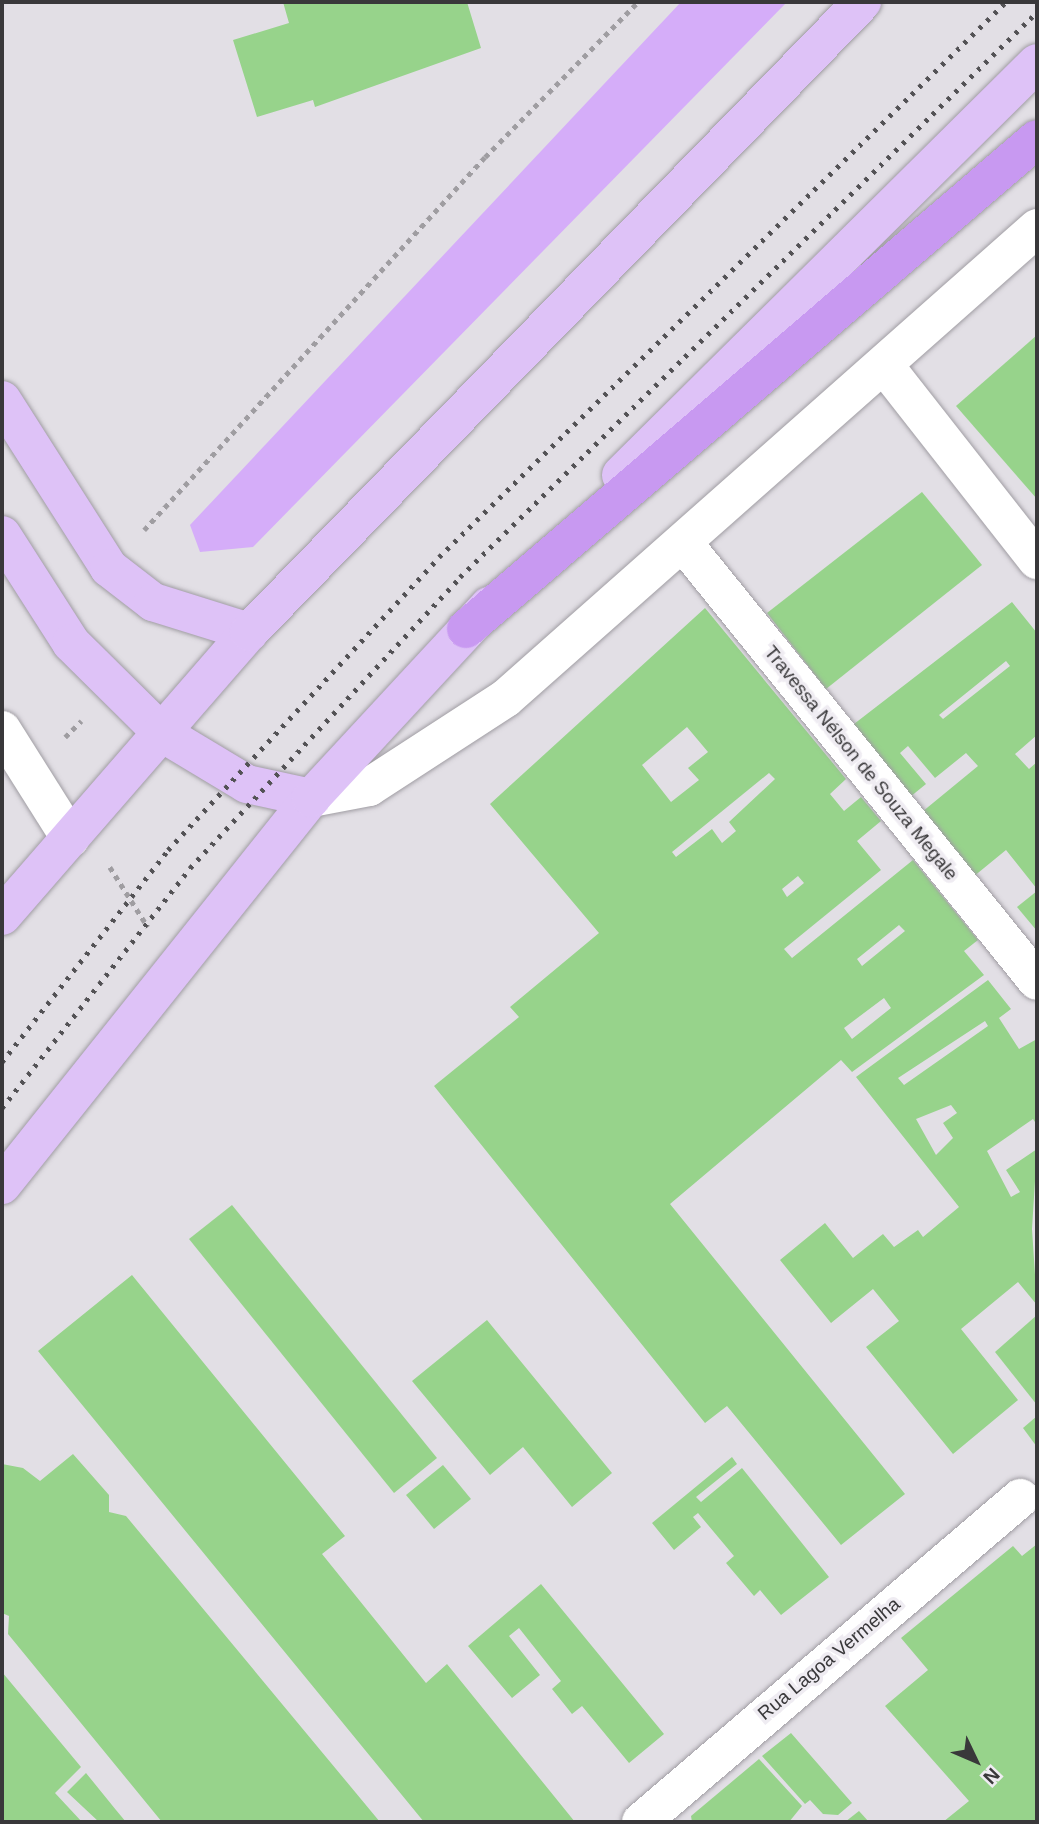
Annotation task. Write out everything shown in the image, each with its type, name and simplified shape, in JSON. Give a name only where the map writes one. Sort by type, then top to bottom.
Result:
[{"type":"highway","points":[[466,629],[1037,139]]},
{"type":"main road","points":[[2,916],[249,632],[862,2]]},
{"type":"main road","points":[[2,1185],[311,798],[466,629],[1037,63]]},
{"type":"main road","points":[[2,400],[109,568],[153,603],[249,632]]},
{"type":"main road","points":[[2,535],[71,643],[162,733],[247,784],[311,798]]},
{"type":"street","points":[[311,798],[369,787],[450,739],[685,545],[1037,228]]},
{"type":"street","points":[[884,365],[1037,560]]},
{"type":"street","name":"Travessa Nélson de Souza Megale","points":[[685,545],[1037,981]]},
{"type":"street","points":[[2,730],[70,838]]},
{"type":"street","name":"Rua Lagoa Vermelha","points":[[641,1822],[1020,1498]]},
{"type":"path","points":[[109,568],[485,157],[638,2]]},
{"type":"shaded area","points":[[681,2],[787,2],[253,547],[200,552],[190,525]]},
{"type":"building","points":[[283,2],[467,2],[481,48],[315,107],[313,100],[257,117],[233,40],[289,23]]},
{"type":"building","points":[[1037,335],[1037,499],[956,406]]},
{"type":"building","points":[[922,492],[982,565],[826,689],[767,613]]},
{"type":"building","points":[[1012,602],[1037,633],[1037,735],[1015,754],[1029,769],[1037,762],[1037,889],[1006,850],[973,877],[922,812],[978,766],[966,753],[935,778],[908,746],[900,753],[926,784],[910,797],[854,724]],"holes":[[[1006,661],[1010,666],[943,719],[939,715]]]},
{"type":"building","points":[[705,608],[846,779],[830,794],[844,811],[861,797],[881,821],[857,841],[881,870],[784,949],[792,958],[913,860],[978,940],[964,951],[984,975],[852,1072],[841,1060],[670,1204],[905,1494],[841,1545],[727,1406],[705,1423],[434,1086],[519,1017],[510,1007],[599,933],[490,804]],"holes":[[[687,727],[708,752],[688,768],[699,780],[671,802],[642,765]],[[769,773],[775,779],[729,822],[736,831],[722,843],[712,829],[676,857],[672,852]],[[798,876],[804,883],[787,897],[782,889]],[[899,925],[905,931],[862,966],[857,959]],[[884,998],[891,1008],[852,1039],[844,1028]]]},
{"type":"building","points":[[1037,891],[1037,931],[1017,907]]},
{"type":"building","points":[[988,980],[1011,1009],[999,1018],[1019,1049],[1037,1039],[1037,1125],[1033,1119],[987,1151],[1011,1197],[1020,1192],[1006,1170],[1037,1149],[1032,1229],[1037,1305],[1018,1282],[961,1329],[1018,1400],[953,1454],[866,1347],[899,1321],[873,1289],[831,1323],[780,1260],[825,1223],[853,1258],[883,1234],[894,1247],[918,1230],[923,1237],[959,1207],[856,1077]],"holes":[[[985,1021],[988,1026],[904,1085],[898,1078]],[[951,1105],[957,1113],[943,1123],[953,1138],[936,1155],[916,1119]]]},
{"type":"building","points":[[232,1205],[437,1458],[394,1493],[189,1239]]},
{"type":"building","points":[[132,1275],[345,1536],[322,1554],[426,1683],[447,1664],[575,1822],[424,1822],[38,1351]]},
{"type":"building","points":[[1037,1315],[1037,1405],[995,1352]]},
{"type":"building","points":[[487,1320],[612,1473],[572,1507],[523,1447],[490,1475],[412,1381]]},
{"type":"building","points":[[1037,1416],[1037,1447],[1023,1428]]},
{"type":"building","points":[[73,1454],[109,1495],[109,1512],[126,1516],[380,1822],[162,1822],[8,1634],[9,1616],[2,1613],[2,1464],[23,1468],[40,1481]]},
{"type":"building","points":[[732,1457],[737,1464],[696,1497],[701,1502],[742,1468],[829,1577],[781,1615],[760,1590],[754,1596],[726,1563],[734,1556],[698,1513],[693,1517],[701,1527],[674,1550],[652,1523]]},
{"type":"building","points":[[443,1465],[471,1499],[434,1529],[406,1495]]},
{"type":"building","points":[[1037,1544],[1037,1822],[943,1822],[969,1801],[885,1706],[928,1670],[901,1638],[1013,1546],[1022,1556]]},
{"type":"building","points":[[541,1584],[664,1734],[629,1763],[582,1706],[572,1714],[552,1689],[561,1681],[519,1628],[509,1636],[540,1675],[512,1698],[468,1646]]},
{"type":"building","points":[[2,1672],[81,1767],[55,1793],[82,1822],[2,1822]]},
{"type":"building","points":[[791,1733],[852,1803],[838,1815],[823,1814],[810,1800],[805,1804],[762,1756]]},
{"type":"building","points":[[759,1759],[802,1806],[789,1822],[692,1822],[691,1816]]},
{"type":"building","points":[[86,1773],[126,1822],[99,1822],[67,1792]]},
{"type":"building","points":[[859,1811],[869,1822],[845,1822]]},
{"type":"railway","points":[[2,1062],[168,850],[439,557],[1006,2]]},
{"type":"railway","points":[[2,1108],[190,868],[460,577],[1037,12]]}]
